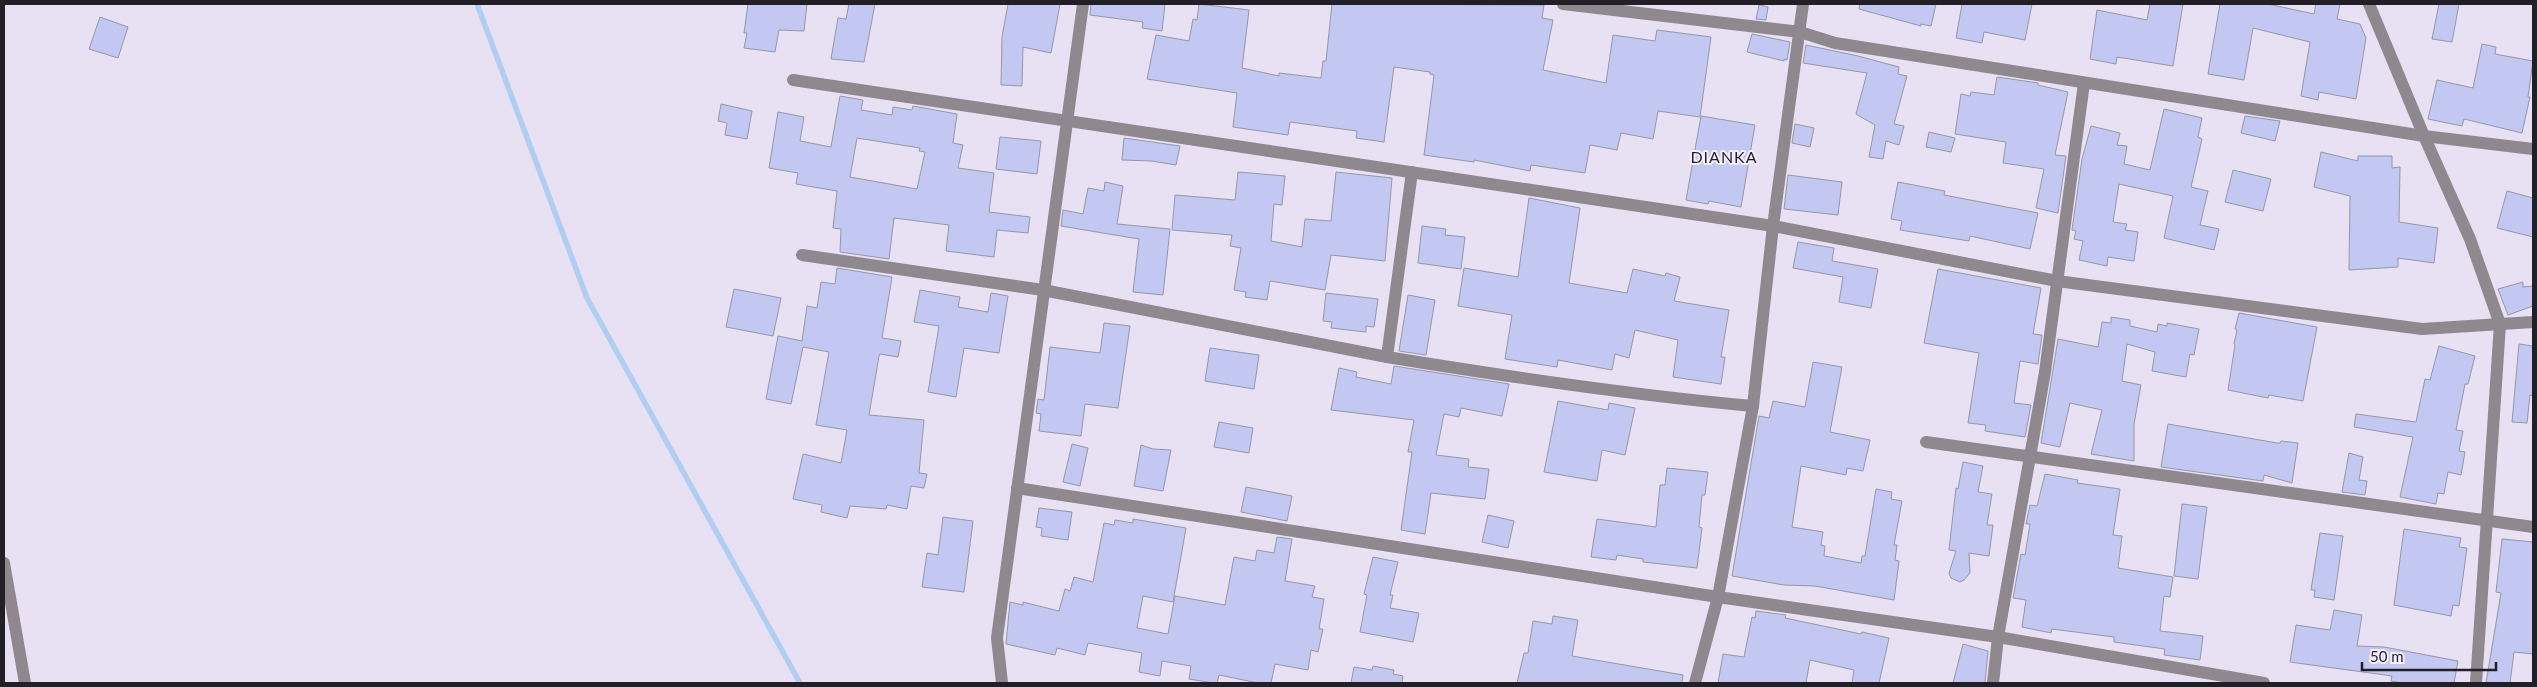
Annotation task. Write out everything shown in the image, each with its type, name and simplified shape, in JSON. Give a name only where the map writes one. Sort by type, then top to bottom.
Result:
[{"type":"street","points":[[1002,683],[997,638],[1083,4]]},
{"type":"street","points":[[1563,4],[1800,32],[1835,43],[2084,83],[2424,136],[2533,149]]},
{"type":"street","points":[[1694,683],[1718,597],[1753,406],[1773,226],[1803,4]]},
{"type":"street","points":[[2369,4],[2424,136],[2470,239],[2500,324],[2476,683]]},
{"type":"street","points":[[793,80],[1773,226],[2057,281],[2422,329],[2533,322]]},
{"type":"street","points":[[1993,683],[1998,637],[2030,456],[2057,281],[2084,83]]},
{"type":"street","points":[[1387,357],[1412,172]]},
{"type":"street","points":[[802,255],[1043,290],[1387,357],[1562,385],[1660,398],[1753,406]]},
{"type":"street","points":[[1926,442],[2533,527]]},
{"type":"street","points":[[1017,488],[1718,597],[1998,637],[2264,683]]},
{"type":"street","points":[[4,564],[25,683]]},
{"type":"building","points":[[748,4],[807,4],[804,31],[779,30],[775,52],[744,48],[747,33],[744,33]]},
{"type":"building","points":[[849,4],[875,4],[864,62],[831,59],[838,18],[846,19]]},
{"type":"building","points":[[1008,4],[1060,4],[1051,53],[1023,47],[1022,86],[1001,85],[1002,37]]},
{"type":"building","points":[[1091,4],[1165,4],[1162,31],[1142,28],[1143,22],[1090,15]]},
{"type":"building","points":[[1199,4],[1249,10],[1242,68],[1279,76],[1279,73],[1321,78],[1323,61],[1326,61],[1332,4],[1544,5],[1542,18],[1553,20],[1543,70],[1606,83],[1613,35],[1655,41],[1657,30],[1711,37],[1700,117],[1658,111],[1653,139],[1621,133],[1617,150],[1590,145],[1585,173],[1531,165],[1530,171],[1474,160],[1474,162],[1424,155],[1434,75],[1430,74],[1430,72],[1394,67],[1384,142],[1356,138],[1357,131],[1290,122],[1288,135],[1233,127],[1237,93],[1147,79],[1156,35],[1189,41],[1193,19],[1197,20]]},
{"type":"building","points":[[1860,4],[1936,4],[1931,26],[1921,24],[1921,26],[1859,9]]},
{"type":"building","points":[[1962,4],[2032,4],[2025,40],[1984,32],[1982,43],[1956,38]]},
{"type":"building","points":[[2150,4],[2183,4],[2173,66],[2117,57],[2116,64],[2090,59],[2097,10],[2147,20]]},
{"type":"building","points":[[2220,4],[2268,4],[2314,14],[2316,4],[2340,4],[2337,19],[2360,24],[2366,38],[2356,99],[2319,92],[2318,100],[2301,96],[2310,42],[2253,28],[2244,80],[2208,74]]},
{"type":"building","points":[[2439,4],[2459,4],[2452,42],[2432,39]]},
{"type":"building","points":[[1759,5],[1768,7],[1766,20],[1756,19]]},
{"type":"building","points":[[100,17],[128,27],[118,58],[89,49]]},
{"type":"building","points":[[1752,34],[1790,42],[1787,60],[1784,59],[1784,61],[1747,52]]},
{"type":"building","points":[[2482,44],[2496,47],[2495,54],[2533,61],[2528,97],[2530,97],[2522,133],[2464,119],[2462,126],[2428,119],[2437,80],[2473,88]]},
{"type":"building","points":[[1806,45],[1899,67],[1898,74],[1907,76],[1894,124],[1904,126],[1899,145],[1886,141],[1883,159],[1869,157],[1875,125],[1856,114],[1867,73],[1803,63]]},
{"type":"building","points":[[1997,77],[2038,83],[2038,85],[2068,92],[2055,155],[2066,156],[2058,213],[2036,208],[2044,169],[2003,163],[2006,142],[1955,134],[1961,94],[1970,96],[1971,92],[1994,95]]},
{"type":"building","points":[[840,96],[863,100],[861,110],[892,115],[893,107],[912,110],[913,106],[957,114],[953,143],[963,145],[958,168],[994,173],[989,212],[1030,217],[1028,233],[997,230],[994,257],[946,251],[949,225],[894,218],[889,259],[840,252],[841,229],[833,228],[837,191],[796,184],[798,173],[769,168],[778,112],[804,117],[800,141],[831,147]],"holes":[[[857,138],[920,148],[919,151],[925,152],[917,189],[850,177]]]},
{"type":"building","points":[[721,104],[752,111],[747,139],[725,135],[727,123],[718,121]]},
{"type":"building","points":[[2164,109],[2202,118],[2198,137],[2202,139],[2191,187],[2208,191],[2200,225],[2219,229],[2214,250],[2164,238],[2173,196],[2119,184],[2113,222],[2127,224],[2125,230],[2138,232],[2134,261],[2108,257],[2107,266],[2079,260],[2083,241],[2074,239],[2076,231],[2072,230],[2082,159],[2091,126],[2120,133],[2117,145],[2127,146],[2124,164],[2150,170]]},
{"type":"building","points":[[1701,116],[1755,125],[1741,207],[1709,201],[1708,204],[1686,200]]},
{"type":"building","points":[[2245,116],[2280,121],[2275,141],[2241,133]]},
{"type":"building","points":[[1795,124],[1814,128],[1810,147],[1792,143]]},
{"type":"building","points":[[1929,132],[1955,138],[1951,152],[1926,147]]},
{"type":"building","points":[[1000,137],[1041,141],[1037,174],[996,169]]},
{"type":"building","points":[[1124,138],[1180,146],[1176,165],[1152,161],[1122,160]]},
{"type":"building","points":[[2321,152],[2358,161],[2358,156],[2392,156],[2392,168],[2400,167],[2399,222],[2438,228],[2434,263],[2398,258],[2398,267],[2349,270],[2350,196],[2314,187]]},
{"type":"building","points":[[2233,170],[2271,179],[2263,211],[2225,202]]},
{"type":"building","points":[[1238,172],[1285,176],[1282,205],[1274,204],[1271,241],[1302,247],[1305,219],[1331,221],[1336,172],[1392,178],[1385,261],[1331,255],[1325,290],[1270,281],[1267,300],[1245,297],[1246,292],[1234,290],[1241,248],[1230,246],[1232,235],[1172,230],[1175,195],[1235,200]]},
{"type":"building","points":[[1788,175],[1842,182],[1838,215],[1784,209]]},
{"type":"building","points":[[1105,182],[1123,186],[1117,224],[1170,229],[1163,295],[1133,292],[1139,239],[1061,226],[1063,210],[1083,214],[1088,188],[1104,191]]},
{"type":"building","points":[[1898,182],[1945,191],[1944,195],[2038,213],[2030,249],[1970,236],[1969,241],[1900,230],[1902,221],[1891,219]]},
{"type":"building","points":[[2507,191],[2533,198],[2533,237],[2497,228]]},
{"type":"building","points":[[1529,198],[1580,208],[1569,283],[1627,293],[1633,269],[1665,276],[1666,273],[1680,277],[1674,301],[1729,310],[1721,357],[1725,357],[1721,384],[1673,377],[1678,340],[1635,330],[1629,358],[1615,354],[1612,370],[1558,360],[1557,367],[1505,359],[1512,315],[1458,306],[1464,268],[1518,277]]},
{"type":"building","points":[[1422,226],[1446,229],[1445,235],[1465,237],[1461,269],[1418,263]]},
{"type":"building","points":[[1798,242],[1834,248],[1832,261],[1878,269],[1871,308],[1839,302],[1843,277],[1793,268]]},
{"type":"building","points":[[837,268],[892,277],[882,338],[901,341],[898,357],[880,354],[879,356],[869,415],[924,420],[919,473],[927,474],[924,488],[911,486],[907,509],[887,505],[886,509],[850,506],[847,518],[821,512],[822,505],[793,499],[803,454],[841,463],[847,430],[816,425],[829,352],[803,347],[791,404],[766,399],[778,336],[802,341],[807,306],[817,308],[821,282],[835,284]]},
{"type":"building","points":[[1938,269],[2041,288],[2033,334],[2042,335],[2038,364],[2020,361],[2014,403],[2031,405],[2025,437],[1985,431],[1986,425],[1968,423],[1979,353],[1924,343]]},
{"type":"building","points":[[2523,282],[2523,287],[2533,286],[2533,306],[2508,315],[2498,289]]},
{"type":"building","points":[[734,289],[781,298],[773,336],[726,327]]},
{"type":"building","points":[[920,290],[960,297],[958,307],[988,312],[991,293],[1008,296],[999,353],[964,348],[956,397],[928,392],[939,326],[914,322]]},
{"type":"building","points":[[1326,293],[1378,299],[1374,327],[1366,326],[1366,332],[1331,328],[1332,322],[1323,321]]},
{"type":"building","points":[[1408,295],[1435,300],[1426,355],[1399,351]]},
{"type":"building","points":[[2239,313],[2317,327],[2303,401],[2269,395],[2268,398],[2228,390],[2237,330],[2235,329]]},
{"type":"building","points":[[2111,317],[2130,320],[2130,326],[2157,332],[2158,324],[2167,326],[2167,323],[2199,329],[2194,355],[2190,354],[2186,377],[2152,371],[2155,352],[2127,344],[2122,381],[2141,385],[2134,424],[2134,461],[2091,454],[2102,410],[2070,403],[2060,447],[2041,443],[2058,339],[2098,347],[2102,322],[2111,323]]},
{"type":"building","points":[[1104,323],[1130,326],[1118,408],[1085,404],[1081,436],[1039,431],[1041,414],[1036,413],[1038,399],[1044,400],[1050,347],[1100,353]]},
{"type":"building","points":[[2519,344],[2533,346],[2533,396],[2530,395],[2527,423],[2512,422]]},
{"type":"building","points":[[2439,346],[2475,356],[2468,384],[2465,384],[2456,430],[2463,431],[2459,451],[2465,452],[2461,475],[2448,472],[2444,494],[2438,493],[2436,504],[2400,497],[2413,437],[2354,427],[2356,414],[2416,422],[2425,379],[2430,380]]},
{"type":"building","points":[[1210,348],[1259,355],[1254,389],[1205,381]]},
{"type":"building","points":[[1813,362],[1842,367],[1830,432],[1870,440],[1863,471],[1847,468],[1846,475],[1801,466],[1792,527],[1823,532],[1821,545],[1825,546],[1824,556],[1861,563],[1862,556],[1865,556],[1876,489],[1892,492],[1891,499],[1902,501],[1894,545],[1897,545],[1895,560],[1899,561],[1894,600],[1815,586],[1784,585],[1732,576],[1759,416],[1769,418],[1773,401],[1805,407]]},
{"type":"building","points":[[1394,366],[1509,384],[1502,416],[1461,408],[1459,417],[1444,414],[1436,455],[1469,459],[1468,467],[1489,469],[1485,499],[1431,493],[1425,534],[1401,530],[1412,452],[1408,452],[1414,420],[1331,410],[1339,368],[1357,372],[1356,377],[1391,384]]},
{"type":"building","points":[[1558,401],[1608,410],[1609,403],[1635,408],[1625,455],[1602,450],[1597,481],[1544,472]]},
{"type":"building","points":[[1219,422],[1253,428],[1249,453],[1214,447]]},
{"type":"building","points":[[2168,424],[2277,443],[2281,441],[2298,443],[2292,483],[2264,475],[2263,481],[2161,467]]},
{"type":"building","points":[[1072,444],[1088,448],[1080,486],[1063,482]]},
{"type":"building","points":[[1141,445],[1153,449],[1171,450],[1163,491],[1134,486]]},
{"type":"building","points":[[2349,453],[2363,457],[2359,480],[2367,481],[2365,495],[2342,492]]},
{"type":"building","points":[[1963,462],[1983,466],[1978,492],[1992,494],[1987,525],[1993,525],[1989,556],[1969,553],[1970,573],[1960,582],[1951,578],[1949,573],[1956,551],[1949,550],[1956,488],[1958,489]]},
{"type":"building","points":[[1667,468],[1708,472],[1705,495],[1702,495],[1699,527],[1702,528],[1697,568],[1643,562],[1643,559],[1617,555],[1616,560],[1591,557],[1597,519],[1656,527],[1660,485],[1665,485]]},
{"type":"building","points":[[2045,474],[2078,480],[2077,483],[2120,489],[2113,535],[2122,536],[2118,568],[2173,577],[2170,597],[2164,596],[2160,631],[2203,636],[2200,660],[2164,655],[2165,649],[2114,642],[2114,637],[2052,629],[2051,633],[2022,627],[2026,600],[2013,598],[2021,554],[2025,555],[2030,524],[2026,524],[2030,505],[2037,506]]},
{"type":"building","points":[[1246,487],[1292,496],[1287,521],[1241,512]]},
{"type":"building","points":[[2182,504],[2207,507],[2198,579],[2174,576]]},
{"type":"building","points":[[1039,508],[1072,512],[1068,540],[1041,536],[1042,528],[1036,527]]},
{"type":"building","points":[[1488,515],[1514,521],[1508,548],[1482,542]]},
{"type":"building","points":[[943,517],[973,521],[964,592],[922,587],[927,553],[938,555]]},
{"type":"building","points":[[1133,519],[1186,528],[1173,602],[1143,596],[1137,628],[1168,634],[1175,596],[1225,605],[1234,557],[1255,561],[1257,550],[1274,553],[1277,537],[1292,539],[1285,581],[1315,586],[1312,597],[1324,599],[1319,629],[1323,629],[1318,652],[1311,650],[1308,670],[1275,664],[1271,683],[1258,683],[1219,675],[1217,683],[1214,683],[1189,679],[1191,666],[1162,661],[1160,676],[1139,672],[1142,653],[1088,643],[1085,655],[1057,648],[1055,655],[1006,644],[1010,602],[1023,605],[1023,602],[1059,611],[1065,589],[1070,591],[1074,577],[1093,582],[1104,523],[1114,525],[1115,520],[1133,523]]},
{"type":"building","points":[[2404,529],[2461,538],[2459,547],[2467,548],[2459,606],[2453,605],[2451,616],[2394,605]]},
{"type":"building","points":[[2320,533],[2343,536],[2334,600],[2314,597],[2315,590],[2311,590]]},
{"type":"building","points":[[2502,539],[2533,542],[2533,654],[2514,652],[2510,683],[2486,683],[2501,593],[2496,592]]},
{"type":"building","points":[[1373,557],[1398,562],[1390,595],[1393,595],[1390,608],[1419,613],[1413,642],[1360,632],[1367,595],[1364,594]]},
{"type":"building","points":[[2334,610],[2362,615],[2357,646],[2384,647],[2458,661],[2454,683],[2403,683],[2391,681],[2392,676],[2290,662],[2296,625],[2330,630]]},
{"type":"building","points":[[1756,611],[1786,615],[1785,618],[1889,638],[1879,683],[1852,683],[1854,670],[1810,660],[1806,683],[1718,683],[1723,654],[1744,657],[1752,617],[1755,618]]},
{"type":"building","points":[[1553,616],[1578,620],[1572,656],[1683,675],[1682,683],[1517,683],[1524,653],[1528,653],[1533,621],[1552,624]]},
{"type":"building","points":[[1963,644],[1988,651],[1985,683],[1953,683]]},
{"type":"building","points":[[1373,666],[1394,670],[1393,674],[1403,676],[1402,683],[1351,683],[1354,667],[1372,670]]},
{"type":"waterway","points":[[477,4],[587,298],[800,683]]},
{"type":"district","name":"DIANKA","points":[[1724,156]]}]
